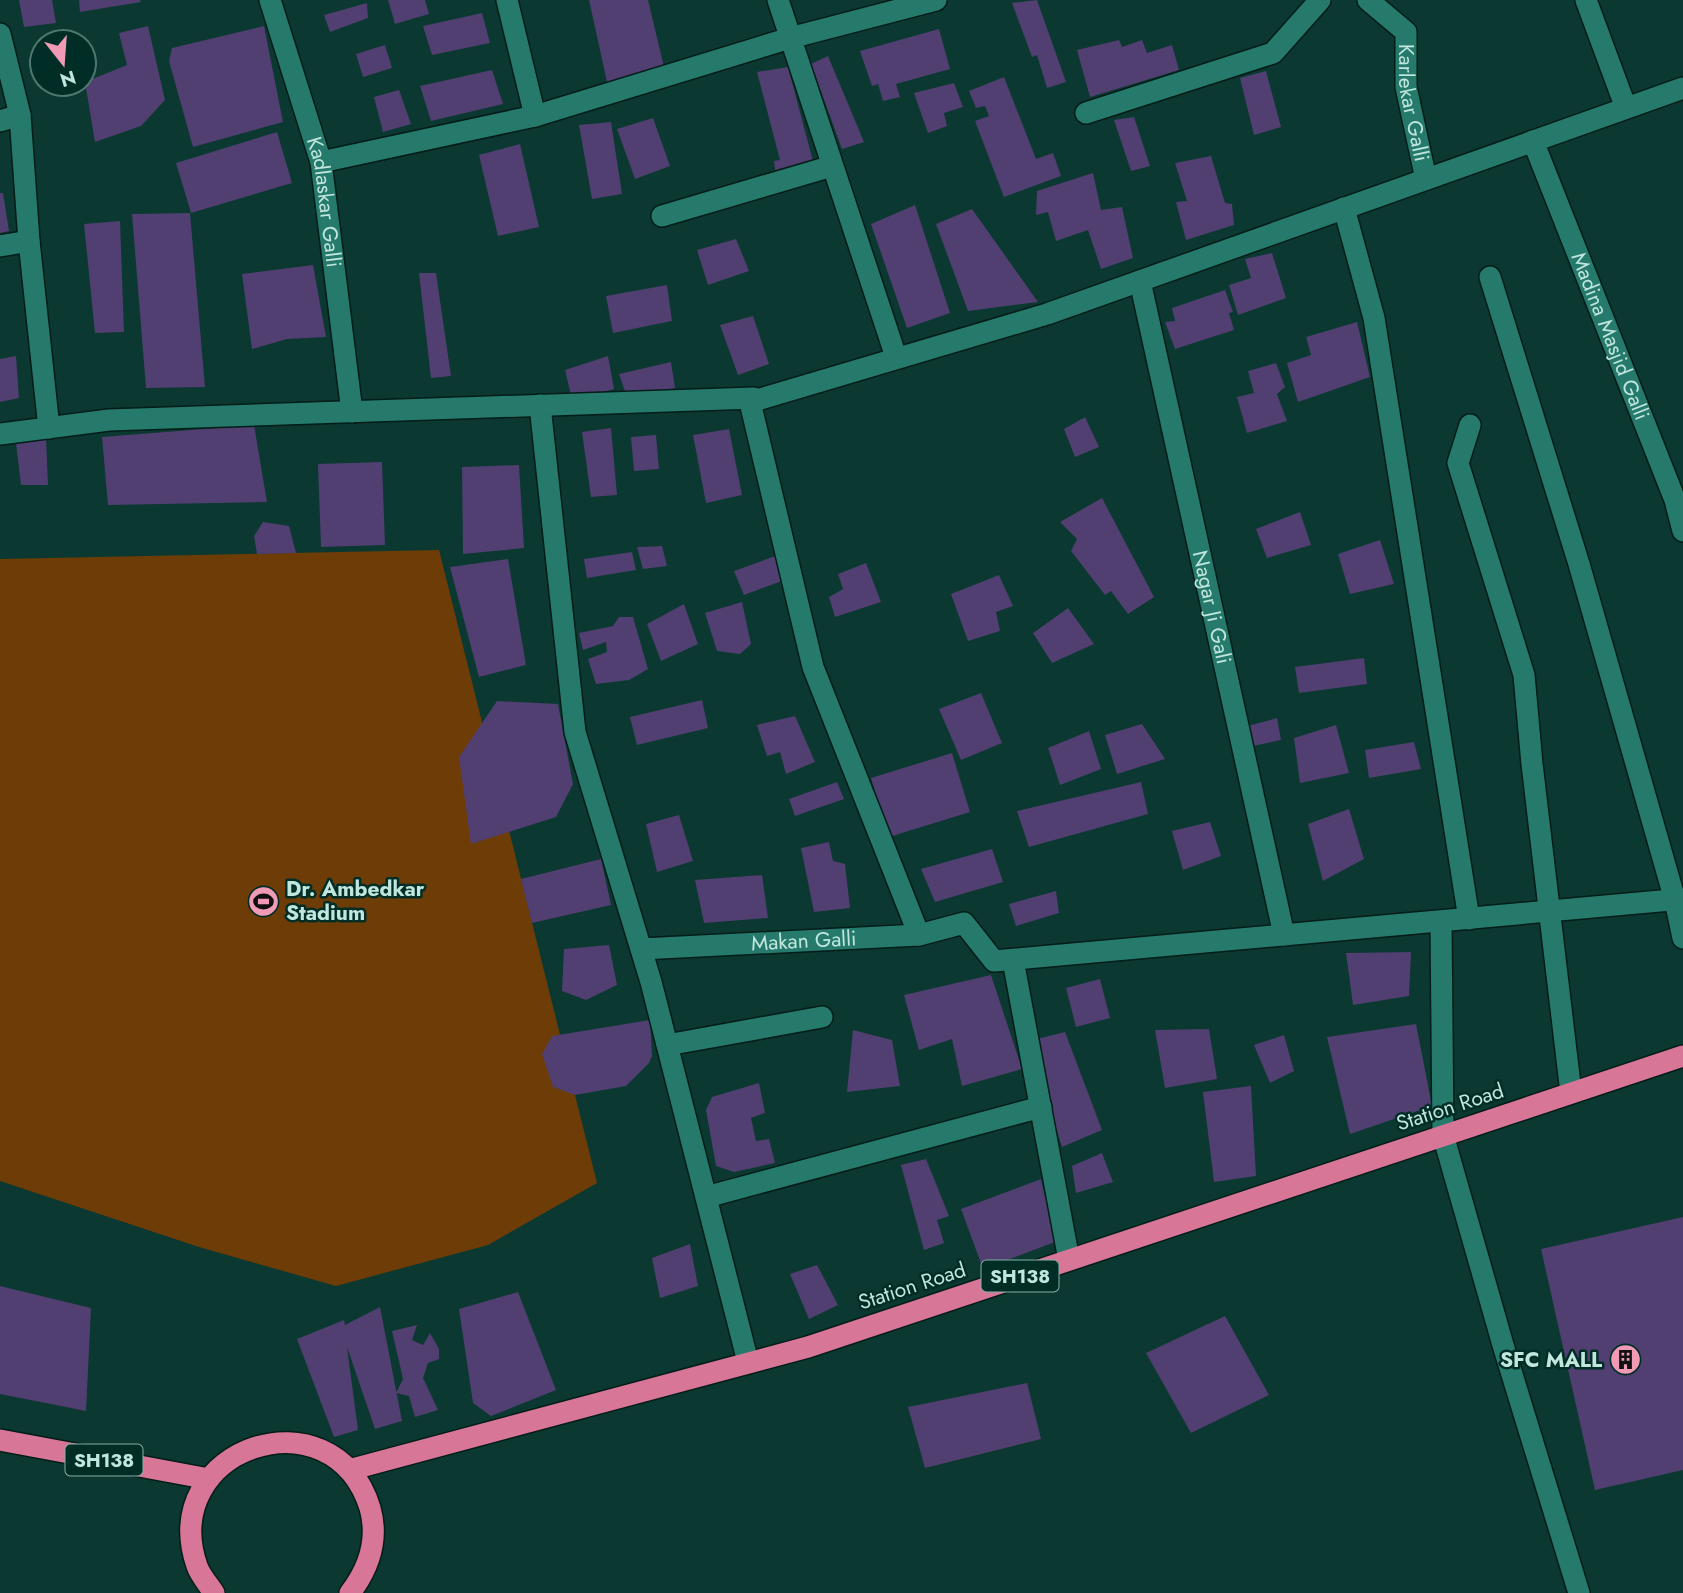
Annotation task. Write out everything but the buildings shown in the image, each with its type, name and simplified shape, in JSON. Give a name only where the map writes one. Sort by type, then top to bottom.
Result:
[{"type":"highway","name":"Station Road","points":[[349,1470],[808,1347],[1683,1056]]},
{"type":"highway","name":"SH138","points":[[0,1440],[209,1479]]},
{"type":"highway","points":[[214,1593],[197,1567],[191,1537],[194,1507],[209,1479],[232,1457],[261,1444],[293,1442],[323,1451],[349,1470],[365,1493],[373,1520],[373,1549],[363,1576],[350,1593]]},
{"type":"street","name":"Kadlaskar Galli","points":[[270,0],[321,162],[352,411]]},
{"type":"street","points":[[507,0],[535,116]]},
{"type":"street","points":[[778,0],[896,357]]},
{"type":"street","points":[[321,162],[535,116],[790,38],[936,0]]},
{"type":"street","points":[[1086,113],[1273,53],[1320,0]]},
{"type":"street","name":"Karlekar Galli","points":[[1368,0],[1406,32],[1406,87],[1426,179]]},
{"type":"street","points":[[1586,0],[1626,108]]},
{"type":"street","points":[[0,34],[29,241],[49,428]]},
{"type":"street","points":[[750,402],[1046,314],[1683,88]]},
{"type":"street","name":"Madina Masjid Galli","points":[[1533,142],[1675,500],[1683,531]]},
{"type":"street","points":[[662,216],[832,166]]},
{"type":"street","points":[[1344,208],[1374,318],[1469,919]]},
{"type":"street","points":[[0,246],[29,241]]},
{"type":"street","points":[[1490,277],[1679,900],[1683,938]]},
{"type":"street","name":"Nagar Ji Gali","points":[[1140,281],[1284,935]]},
{"type":"street","points":[[0,434],[109,419],[754,398],[750,402]]},
{"type":"street","points":[[750,402],[813,667],[919,936]]},
{"type":"street","points":[[540,405],[575,732],[641,949],[748,1362]]},
{"type":"street","points":[[1470,425],[1458,463],[1524,675],[1571,1093]]},
{"type":"street","points":[[1069,1260],[1013,960],[1679,900]]},
{"type":"street","points":[[1441,921],[1443,1135],[1503,1345],[1579,1593]]},
{"type":"street","name":"Makan Galli","points":[[641,949],[919,936],[964,923],[994,961],[1013,960]]},
{"type":"street","points":[[667,1045],[822,1017]]},
{"type":"street","points":[[706,1197],[1041,1107]]},
{"type":"shaded area","name":"Dr. Ambedkar Stadium","points":[[439,550],[597,1183],[488,1245],[336,1286],[199,1247],[0,1181],[0,559]]},
{"type":"place","name":"Dr. Ambedkar Stadium","points":[[263,901]]},
{"type":"place","name":"SFC MALL","points":[[1625,1360]]}]
